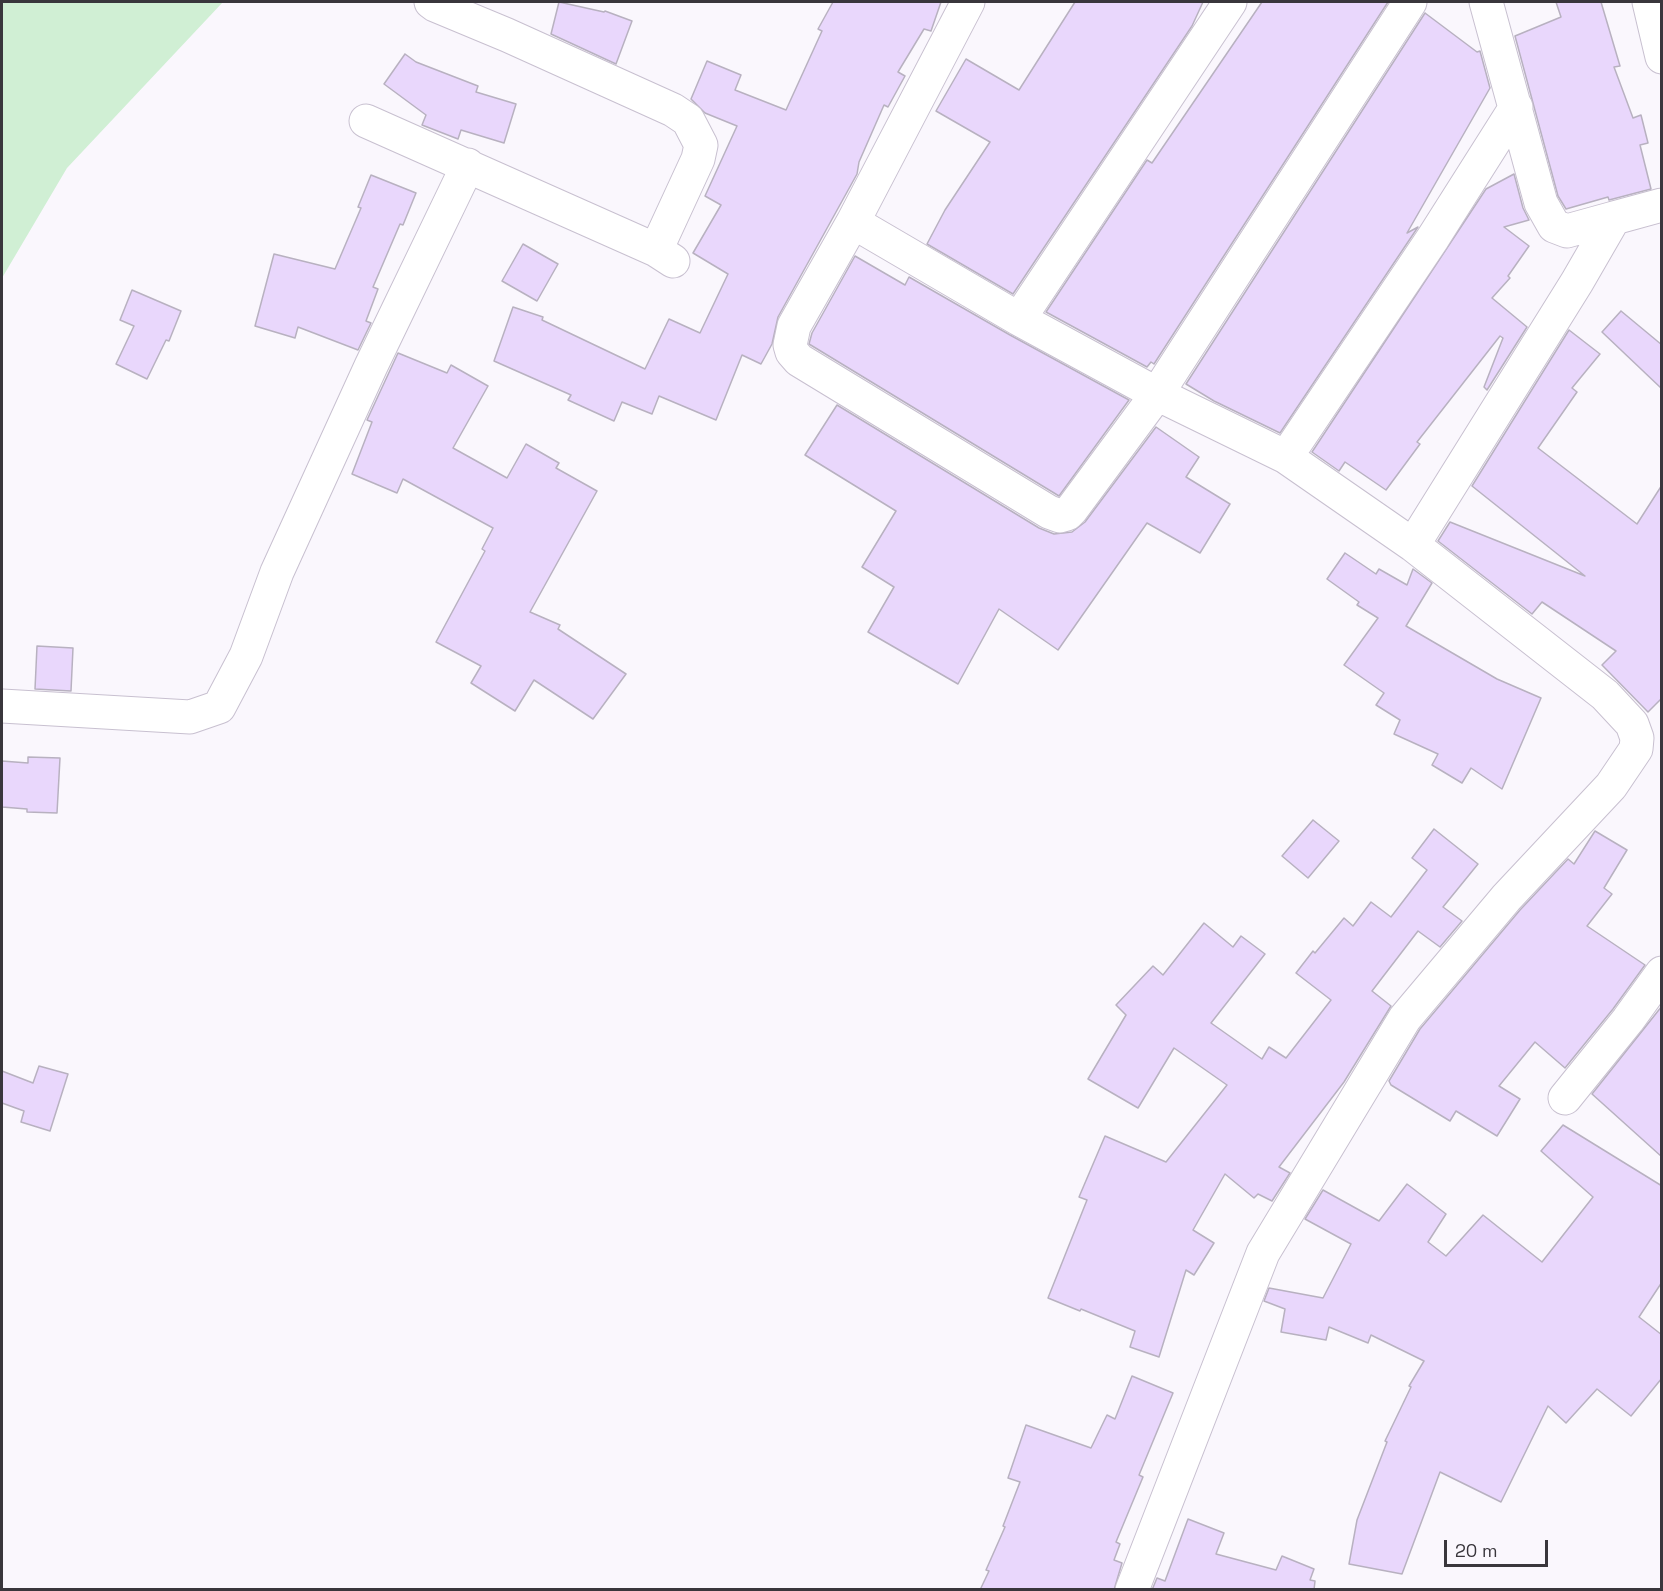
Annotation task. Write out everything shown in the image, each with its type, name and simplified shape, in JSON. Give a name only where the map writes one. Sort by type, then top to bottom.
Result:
[{"type":"street","points":[[366,121],[468,165],[664,256],[701,146],[688,120],[673,110],[431,2]]},
{"type":"street","points":[[968,2],[853,222],[794,326],[790,336],[792,352],[799,360],[1049,512],[1060,516],[1072,509],[1157,394],[1410,2]]},
{"type":"street","points":[[1019,319],[1230,2]]},
{"type":"street","points":[[1486,2],[1541,203],[1554,226],[1567,231],[1662,205]]},
{"type":"street","points":[[1649,2],[1662,57]]},
{"type":"street","points":[[1286,457],[1426,248],[1516,107]]},
{"type":"street","points":[[2,706],[190,717],[219,707],[246,656],[278,572],[371,366],[468,165]]},
{"type":"street","points":[[1413,545],[1578,282],[1614,218]]},
{"type":"street","points":[[853,222],[1019,319],[1157,394],[1286,457],[1413,545],[1605,695],[1632,724],[1637,738],[1636,749],[1611,786],[1506,898],[1405,1018],[1263,1252],[1132,1590]]},
{"type":"street","points":[[1565,1098],[1628,1020],[1662,973]]},
{"type":"green space","points":[[2,2],[223,2],[67,168],[2,278]]},
{"type":"building","points":[[559,2],[605,11],[632,21],[616,64],[551,34]]},
{"type":"building","points":[[833,2],[941,2],[931,31],[924,29],[898,72],[905,76],[888,107],[884,105],[859,162],[857,174],[778,317],[772,344],[761,364],[742,355],[716,420],[659,396],[652,414],[622,402],[614,421],[568,400],[571,395],[494,361],[513,307],[543,317],[542,320],[645,369],[669,319],[700,333],[728,274],[693,253],[721,205],[705,196],[737,126],[705,113],[691,99],[707,61],[741,75],[735,90],[786,110],[822,31],[818,29]]},
{"type":"building","points":[[1075,2],[1203,2],[1192,26],[1013,294],[927,244],[945,210],[990,142],[936,111],[966,59],[1019,90]]},
{"type":"building","points":[[1262,2],[1388,2],[1154,364],[1151,362],[1147,367],[1046,312],[1147,160],[1152,163]]},
{"type":"building","points":[[1556,2],[1601,2],[1620,66],[1614,67],[1633,118],[1641,115],[1648,143],[1640,145],[1651,189],[1609,200],[1608,197],[1566,209],[1558,196],[1515,36],[1561,17]]},
{"type":"building","points":[[1425,13],[1477,52],[1480,51],[1490,88],[1407,233],[1418,227],[1280,433],[1214,401],[1186,384]]},
{"type":"building","points":[[405,54],[416,62],[478,86],[476,92],[516,104],[504,143],[461,130],[458,139],[422,125],[426,115],[384,84]]},
{"type":"building","points":[[1514,174],[1523,208],[1529,220],[1504,227],[1529,246],[1508,276],[1510,278],[1492,298],[1527,327],[1487,390],[1484,387],[1503,338],[1500,336],[1417,442],[1420,444],[1386,490],[1345,462],[1339,471],[1312,452],[1486,189]]},
{"type":"building","points":[[371,175],[416,193],[373,287],[378,289],[366,321],[371,323],[358,350],[298,327],[295,338],[255,326],[274,254],[335,269],[361,208],[358,207]]},
{"type":"building","points":[[523,244],[558,264],[537,301],[502,281]]},
{"type":"building","points":[[855,256],[905,285],[909,277],[1129,400],[1059,496],[809,344],[812,333]]},
{"type":"building","points":[[132,290],[181,311],[169,341],[166,340],[147,379],[116,364],[134,326],[120,320]]},
{"type":"building","points":[[1621,311],[1662,345],[1662,389],[1602,332]]},
{"type":"building","points":[[1569,330],[1600,354],[1572,388],[1577,392],[1538,448],[1637,524],[1662,485],[1662,698],[1648,712],[1602,665],[1616,651],[1542,602],[1532,614],[1438,541],[1450,522],[1585,576],[1472,486]]},
{"type":"building","points":[[398,353],[447,373],[451,365],[488,386],[453,448],[507,478],[526,444],[559,463],[556,468],[597,491],[530,612],[560,625],[558,629],[626,674],[593,719],[534,680],[515,711],[471,683],[481,666],[436,642],[485,551],[482,549],[493,528],[403,479],[397,493],[352,474],[372,422],[367,420]]},
{"type":"building","points":[[837,405],[1039,528],[1054,534],[1072,532],[1085,522],[1156,427],[1199,457],[1186,477],[1230,504],[1200,553],[1147,523],[1058,650],[999,609],[958,684],[868,632],[894,587],[862,567],[896,511],[805,455]]},
{"type":"building","points":[[1345,553],[1376,574],[1379,569],[1407,585],[1413,569],[1432,583],[1406,626],[1497,679],[1541,698],[1502,789],[1471,768],[1462,783],[1432,765],[1438,754],[1394,734],[1400,720],[1376,705],[1384,693],[1344,665],[1378,618],[1357,605],[1359,602],[1327,579]]},
{"type":"building","points":[[37,646],[73,648],[71,691],[35,689]]},
{"type":"building","points":[[28,757],[60,758],[57,813],[27,812],[27,809],[2,807],[2,761],[28,763]]},
{"type":"building","points":[[1313,820],[1339,841],[1308,878],[1282,856]]},
{"type":"building","points":[[1434,829],[1478,864],[1443,907],[1462,921],[1440,947],[1418,931],[1372,991],[1391,1006],[1344,1082],[1279,1167],[1290,1173],[1272,1201],[1258,1194],[1254,1198],[1225,1174],[1193,1230],[1214,1243],[1194,1275],[1186,1270],[1159,1357],[1130,1347],[1135,1331],[1048,1298],[1087,1200],[1079,1197],[1105,1136],[1166,1162],[1227,1085],[1174,1048],[1138,1108],[1088,1079],[1126,1015],[1116,1005],[1153,966],[1163,975],[1204,923],[1233,947],[1241,936],[1265,954],[1211,1023],[1262,1059],[1269,1047],[1286,1058],[1331,1000],[1296,973],[1344,918],[1353,926],[1371,902],[1391,917],[1427,870],[1412,858]]},
{"type":"building","points":[[1595,831],[1627,850],[1604,888],[1612,894],[1587,926],[1645,965],[1613,1009],[1565,1068],[1535,1042],[1499,1086],[1520,1099],[1497,1136],[1456,1111],[1450,1121],[1391,1085],[1389,1081],[1420,1029],[1520,910],[1568,859],[1574,864]]},
{"type":"building","points":[[1662,1006],[1662,1157],[1592,1094]]},
{"type":"building","points":[[39,1066],[68,1074],[50,1131],[21,1122],[24,1111],[2,1103],[2,1071],[33,1083]]},
{"type":"building","points":[[1563,1125],[1662,1186],[1662,1282],[1639,1317],[1662,1335],[1662,1378],[1631,1416],[1597,1389],[1566,1423],[1548,1406],[1501,1502],[1440,1472],[1402,1574],[1349,1564],[1357,1520],[1387,1442],[1385,1441],[1411,1387],[1409,1386],[1424,1361],[1371,1335],[1368,1343],[1329,1327],[1326,1340],[1281,1332],[1285,1309],[1264,1301],[1269,1288],[1323,1298],[1351,1244],[1305,1219],[1323,1190],[1379,1221],[1407,1184],[1446,1214],[1428,1242],[1446,1256],[1483,1215],[1542,1262],[1593,1197],[1541,1151]]},
{"type":"building","points":[[1132,1376],[1173,1393],[1139,1475],[1143,1477],[1116,1542],[1120,1544],[1114,1560],[1122,1563],[1114,1590],[980,1590],[989,1571],[986,1570],[1005,1527],[1003,1526],[1020,1482],[1008,1478],[1026,1425],[1091,1448],[1107,1415],[1115,1419]]},
{"type":"building","points":[[1188,1519],[1224,1533],[1216,1554],[1276,1570],[1282,1556],[1314,1569],[1310,1580],[1315,1581],[1314,1590],[1152,1590],[1157,1578],[1165,1581]]}]
